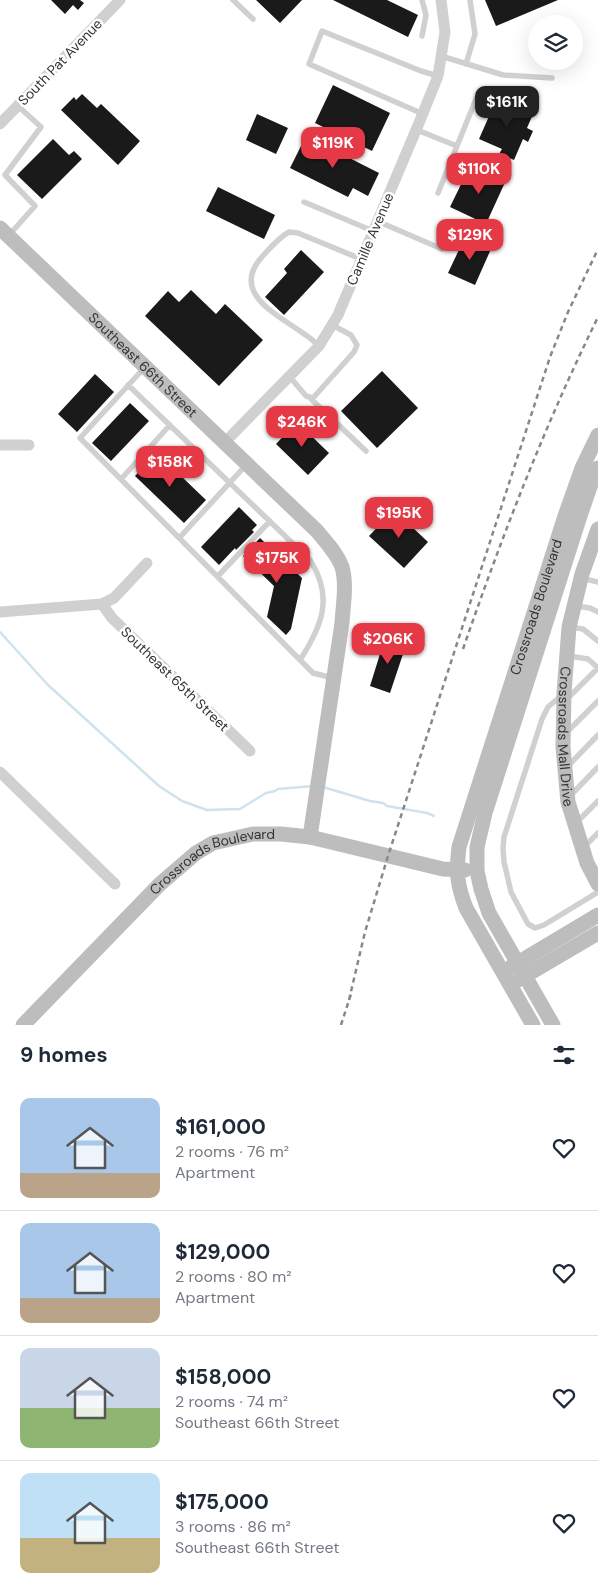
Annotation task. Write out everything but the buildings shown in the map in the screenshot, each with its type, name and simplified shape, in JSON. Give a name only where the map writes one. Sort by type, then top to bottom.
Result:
[{"type":"main road","name":"Southeast 66th Street","points":[[4,232],[317,531],[332,549],[342,567],[344,590],[342,623],[310,837]]},
{"type":"main road","name":"Crossroads Boulevard","points":[[456,869],[459,847],[562,526],[582,468],[598,435]]},
{"type":"main road","name":"Crossroads Boulevard","points":[[22,1025],[160,884],[196,853],[213,843],[253,834],[310,837],[413,862],[443,868],[476,871],[477,847],[485,813],[580,516],[598,468]]},
{"type":"main road","name":"Crossroads Mall Drive","points":[[598,528],[593,556],[581,578],[569,627],[564,698],[565,768],[568,798],[582,849],[594,867],[598,884]]},
{"type":"main road","points":[[456,869],[459,890],[466,908],[533,1025]]},
{"type":"main road","points":[[476,871],[490,913],[553,1025]]},
{"type":"main road","points":[[521,970],[598,915]]},
{"type":"main road","points":[[507,978],[598,933]]},
{"type":"street","name":"South Pat Avenue","points":[[0,124],[120,0]]},
{"type":"street","name":"Camille Avenue","points":[[225,442],[319,346],[332,326],[417,130],[438,76],[445,32],[441,0]]},
{"type":"street","points":[[0,446],[29,445]]},
{"type":"street","points":[[0,612],[102,604],[114,598],[147,563]]},
{"type":"street","name":"Southeast 65th Street","points":[[102,604],[112,618],[250,751]]},
{"type":"street","points":[[0,772],[115,884]]},
{"type":"lane","points":[[233,0],[254,19]]},
{"type":"lane","points":[[422,0],[426,15],[422,36]]},
{"type":"lane","points":[[466,64],[475,34],[470,0]]},
{"type":"lane","points":[[423,114],[309,64],[322,31],[438,76]]},
{"type":"lane","points":[[441,56],[503,75],[552,78]]},
{"type":"lane","points":[[438,194],[476,99]]},
{"type":"lane","points":[[4,232],[35,206],[5,175],[41,127],[18,106]]},
{"type":"lane","points":[[417,130],[457,146]]},
{"type":"lane","points":[[304,202],[442,249]]},
{"type":"lane","points":[[319,346],[305,334],[277,316],[254,293],[251,284],[251,274],[256,263],[275,242],[290,232],[361,259]]},
{"type":"lane","points":[[309,397],[313,398],[354,352],[357,345],[351,335],[332,326]]},
{"type":"lane","points":[[145,367],[80,438],[122,478],[313,673],[333,678]]},
{"type":"lane","points":[[290,377],[366,451]]},
{"type":"lane","points":[[128,385],[310,560],[320,574],[324,595],[320,620],[316,635],[300,660]]},
{"type":"lane","points":[[122,478],[170,425]]},
{"type":"lane","points":[[180,537],[247,464]]},
{"type":"lane","points":[[218,576],[270,521]]},
{"type":"lane","points":[[581,578],[592,579],[598,582]]},
{"type":"lane","points":[[574,606],[590,608],[598,612]]},
{"type":"lane","points":[[569,627],[583,629],[598,641]]},
{"type":"lane","points":[[566,655],[588,659],[598,668],[564,698],[548,707],[542,719],[504,837],[504,862],[511,892],[519,910],[528,924],[535,928],[544,925],[598,892]]},
{"type":"lane","points":[[564,736],[598,701]]},
{"type":"lane","points":[[565,768],[598,735]]},
{"type":"lane","points":[[568,798],[598,767]]},
{"type":"lane","points":[[575,824],[598,801]]},
{"type":"lane","points":[[582,849],[598,833]]},
{"type":"waterway","points":[[0,632],[47,684],[159,786],[182,801],[207,810],[240,809],[266,793],[278,789],[313,786]]},
{"type":"waterway","points":[[323,787],[383,803],[387,806],[434,816]]},
{"type":"railway","points":[[349,1000],[365,932],[388,856],[550,357],[568,312],[598,249]]},
{"type":"railway","points":[[463,649],[525,481],[598,317]]},
{"type":"railway","points":[[341,1025],[351,994]]}]
